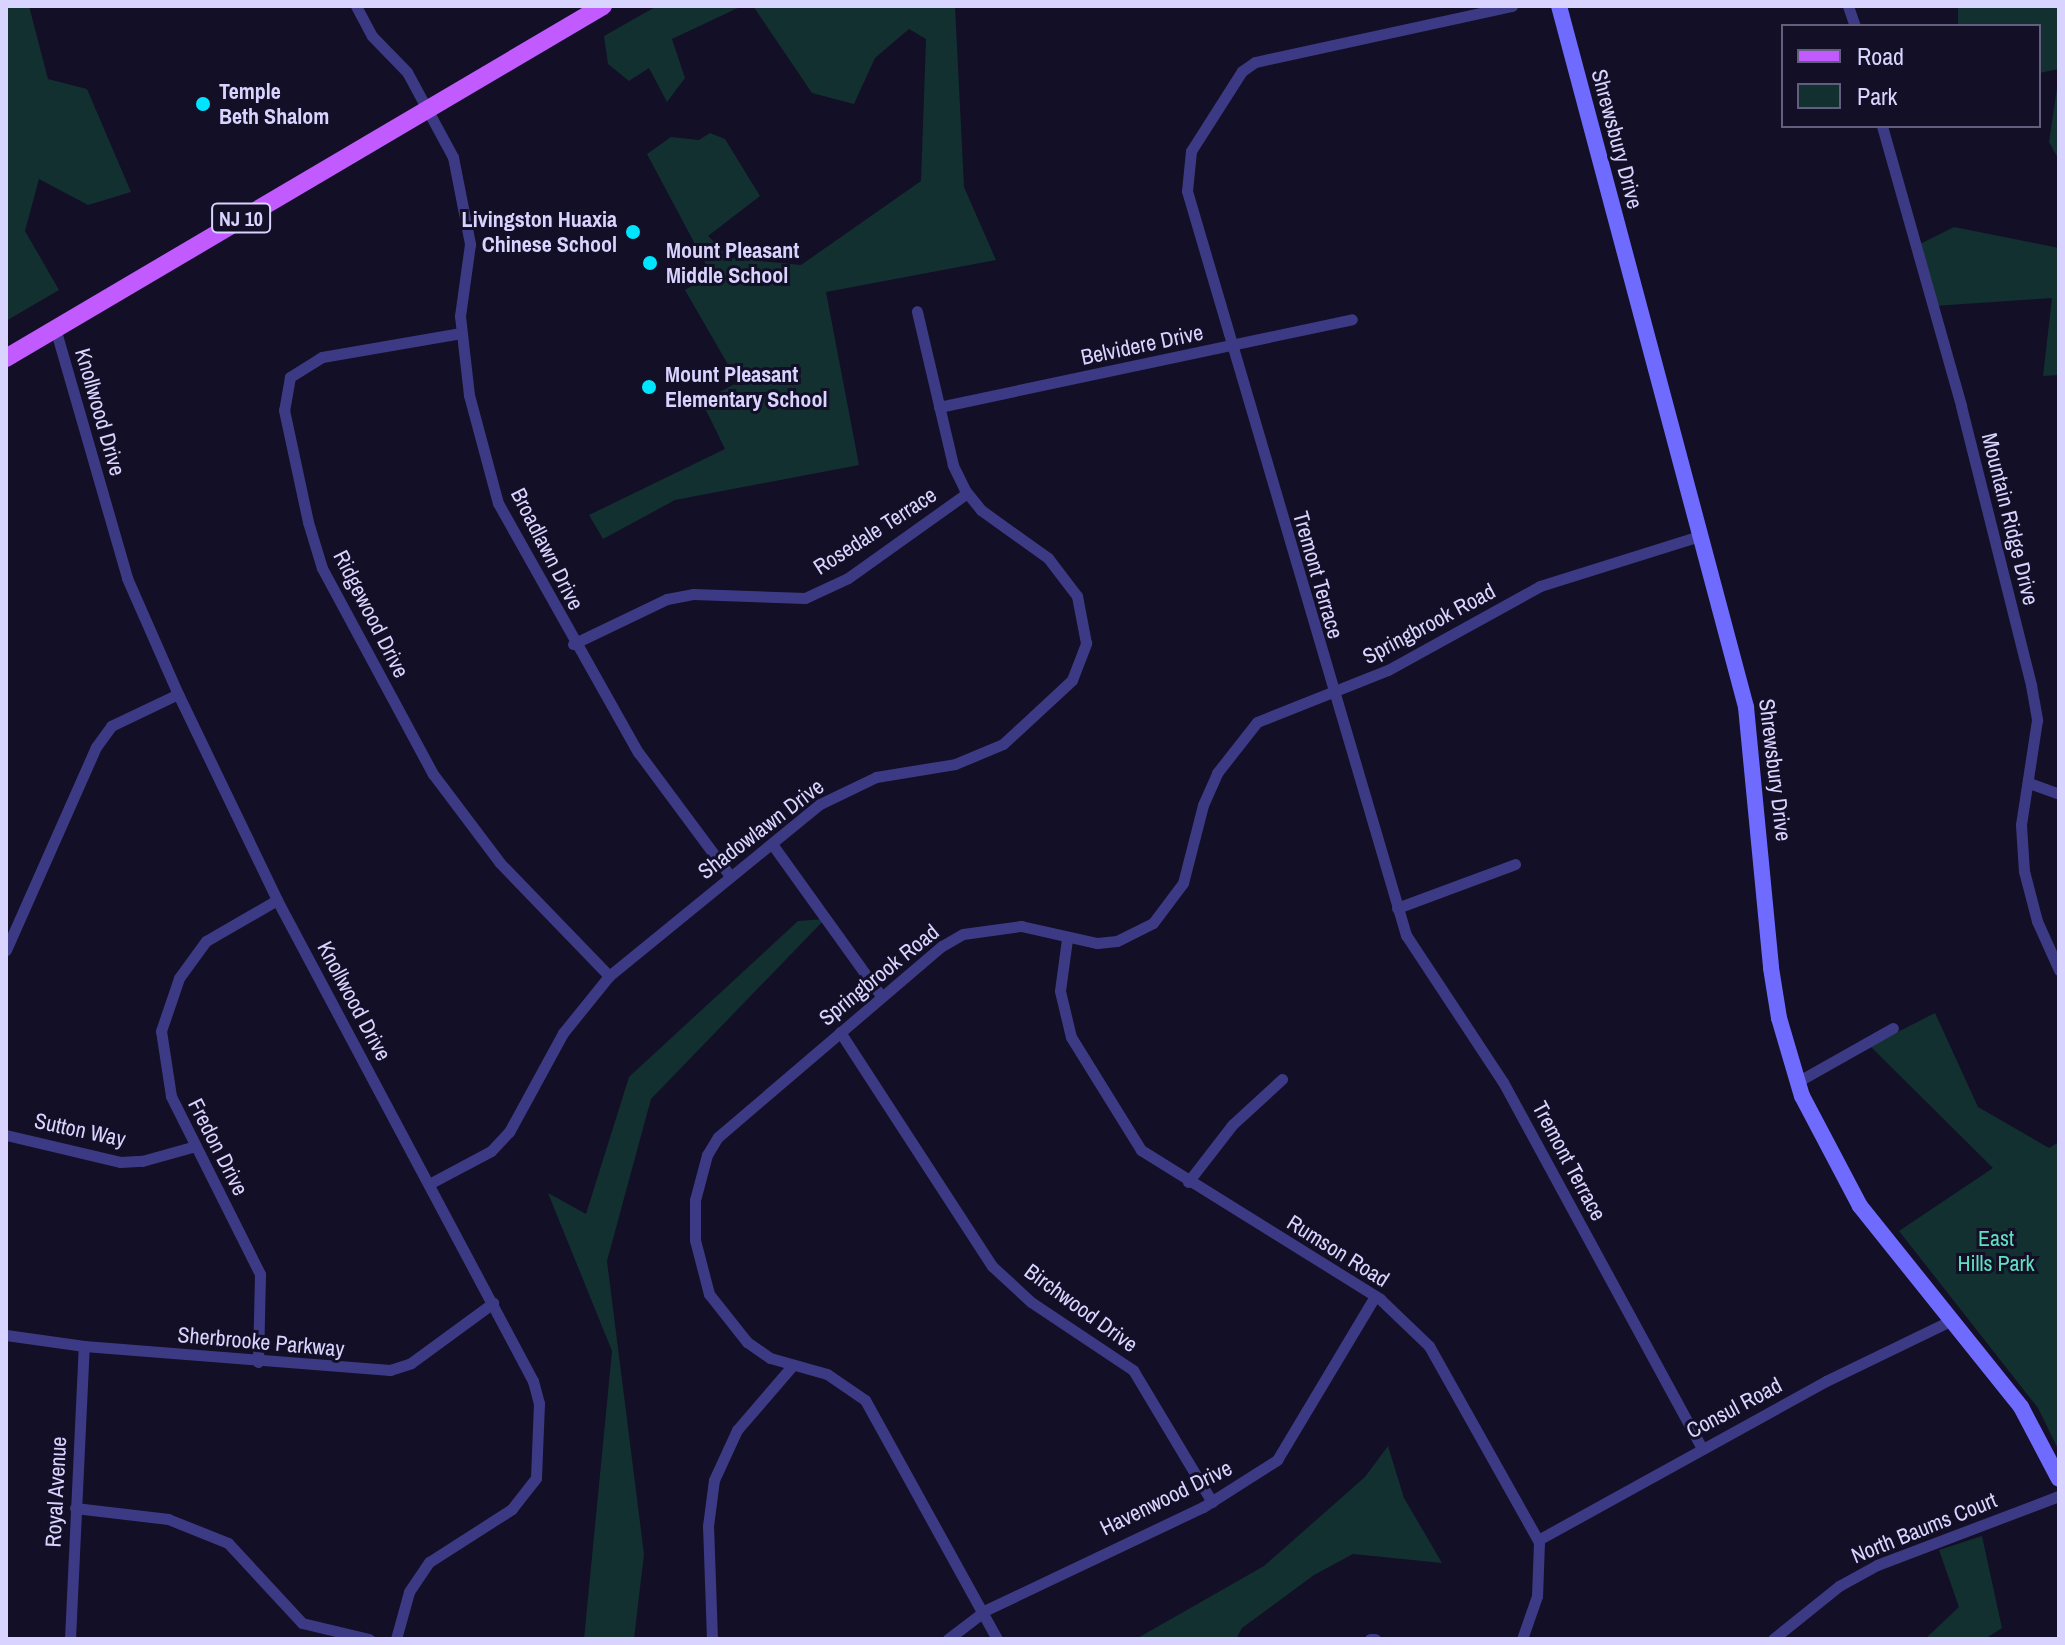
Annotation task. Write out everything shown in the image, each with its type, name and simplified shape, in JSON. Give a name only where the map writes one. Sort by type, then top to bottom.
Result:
[{"type":"main road","name":"NJ 10","points":[[6,358],[603,6]]},
{"type":"main road","name":"Shrewsbury Drive","points":[[1559,6],[1746,707],[1771,968],[1797,1082],[1829,1154],[1860,1206],[2021,1407],[2059,1479]]},
{"type":"street","name":"Broadlawn Drive","points":[[356,6],[372,36],[393,55],[427,107],[453,157],[465,200],[471,264],[461,333],[469,395],[498,503],[573,644],[638,752],[730,876]]},
{"type":"street","name":"Tremont Terrace","points":[[1512,6],[1270,56],[1242,71],[1191,151],[1186,171],[1230,347],[1397,908],[1427,972],[1503,1082],[1702,1448]]},
{"type":"street","name":"Mountain Ridge Drive","points":[[1883,128],[1961,406],[2031,685],[2037,720],[2021,825],[2024,871],[2037,921],[2059,970]]},
{"type":"street","name":"Shadowlawn Drive","points":[[429,1184],[491,1151],[509,1132],[563,1033],[609,976],[730,876],[845,790],[876,777],[955,764],[1003,744],[1072,680],[1086,643],[1077,596],[1048,558],[1000,526],[967,493],[953,465],[917,311]]},
{"type":"street","name":"Belvidere Drive","points":[[939,407],[1352,319]]},
{"type":"street","name":"Knollwood Drive","points":[[55,328],[127,578],[178,694],[277,900],[493,1303],[536,1392],[536,1478],[512,1509],[429,1562],[409,1592],[396,1639]]},
{"type":"street","name":"Ridgewood Drive","points":[[461,333],[322,357],[290,377],[284,410],[308,522],[322,568],[433,774],[500,863],[609,976]]},
{"type":"street","name":"Rosedale Terrace","points":[[573,644],[667,599],[693,594],[805,598],[848,578],[967,493]]},
{"type":"street","name":"Springbrook Road","points":[[997,1639],[865,1400],[827,1374],[792,1366],[747,1342],[709,1294],[695,1240],[695,1200],[707,1155],[718,1137],[942,946],[974,930],[1021,926],[1067,939],[1117,941],[1161,916],[1183,883],[1203,805],[1229,752],[1257,722],[1332,694],[1443,644],[1540,586],[1700,536]]},
{"type":"street","points":[[6,950],[96,747],[111,726],[178,694]]},
{"type":"street","points":[[2029,783],[2059,794]]},
{"type":"street","points":[[772,844],[882,997]]},
{"type":"street","points":[[1397,908],[1515,864]]},
{"type":"street","name":"Fredon Drive","points":[[258,1362],[260,1274],[192,1147],[171,1096],[161,1031],[179,978],[206,941],[277,900]]},
{"type":"street","name":"Rumson Road","points":[[1067,939],[1063,1013],[1087,1071],[1141,1150],[1375,1296],[1429,1346],[1538,1540]]},
{"type":"street","points":[[1797,1082],[1893,1028]]},
{"type":"street","name":"Birchwood Drive","points":[[840,1032],[992,1266],[1031,1302],[1133,1370],[1212,1502]]},
{"type":"street","points":[[1188,1182],[1232,1125],[1282,1079]]},
{"type":"street","name":"Sutton Way","points":[[6,1135],[120,1162],[192,1147]]},
{"type":"street","name":"Havenwood Drive","points":[[948,1639],[983,1611],[1212,1502],[1277,1460],[1375,1296]]},
{"type":"street","name":"Sherbrooke Parkway","points":[[6,1335],[84,1346],[258,1362],[390,1370],[411,1363],[493,1303]]},
{"type":"street","name":"Consul Road","points":[[1538,1540],[1702,1448],[1952,1320]]},
{"type":"street","name":"Royal Avenue","points":[[70,1639],[84,1346]]},
{"type":"street","points":[[712,1639],[708,1526],[714,1480],[737,1430],[792,1366]]},
{"type":"street","name":"North Baums Court","points":[[1773,1639],[1827,1595],[1877,1565],[2059,1496]]},
{"type":"street","points":[[75,1508],[168,1519],[194,1528],[247,1558],[285,1610],[302,1623],[369,1639]]},
{"type":"street","points":[[1522,1639],[1537,1596],[1538,1540]]},
{"type":"green space","points":[[6,6],[29,6],[48,79],[87,89],[131,192],[88,205],[39,179],[25,231],[59,290],[6,321]]},
{"type":"green space","points":[[657,6],[742,6],[672,39],[685,78],[667,102],[649,68],[629,81],[608,64],[604,36]]},
{"type":"green space","points":[[753,6],[955,6],[964,187],[996,260],[826,292],[859,465],[675,500],[603,539],[589,515],[725,449],[702,402],[738,382],[685,290],[711,274],[647,154],[671,137],[699,140],[710,133],[725,139],[760,196],[708,236],[730,258],[801,265],[921,181],[926,39],[909,29],[875,58],[854,104],[812,93]]},
{"type":"green space","points":[[1958,6],[2059,6],[2059,69],[2041,73],[2041,24],[1958,24]]},
{"type":"green space","points":[[2059,75],[2059,160],[2049,142]]},
{"type":"green space","points":[[1954,227],[2059,248],[2059,375],[2043,376],[2052,298],[1934,306],[1918,245]]},
{"type":"green space","points":[[825,919],[651,1099],[607,1261],[644,1554],[634,1639],[584,1639],[612,1351],[548,1193],[586,1214],[629,1077],[798,921]]},
{"type":"green space","name":"East Hills Park","points":[[1935,1013],[1978,1107],[2049,1148],[2059,1142],[2059,1451],[2038,1408],[1899,1231],[1993,1168],[1870,1046]]},
{"type":"green space","points":[[1388,1446],[1404,1498],[1442,1563],[1353,1554],[1314,1575],[1242,1628],[1236,1639],[1136,1639],[1264,1566],[1365,1477]]},
{"type":"green space","points":[[1982,1536],[2002,1628],[1985,1639],[1925,1639],[1959,1607],[1939,1550]]},
{"type":"place","name":"Temple Beth Shalom","points":[[203,104]]},
{"type":"place","name":"Livingston Huaxia Chinese School","points":[[633,232]]},
{"type":"place","name":"Mount Pleasant Middle School","points":[[650,263]]},
{"type":"place","name":"Mount Pleasant Elementary School","points":[[649,387]]}]
